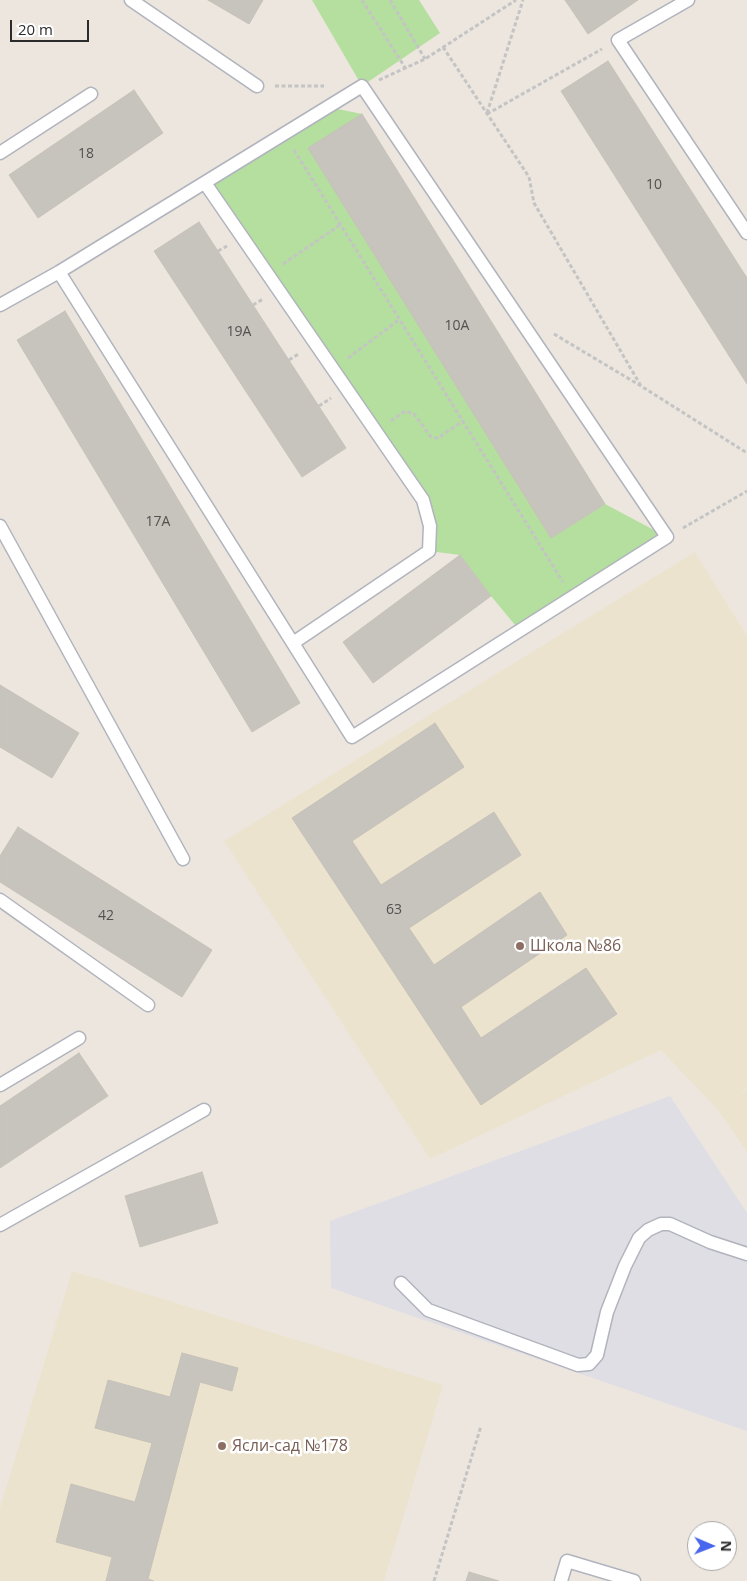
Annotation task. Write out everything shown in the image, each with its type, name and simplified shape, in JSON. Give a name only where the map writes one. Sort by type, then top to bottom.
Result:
[{"type":"lane","points":[[131,0],[257,86]]},
{"type":"lane","points":[[688,0],[618,40],[747,233]]},
{"type":"lane","points":[[0,305],[59,272],[362,86],[668,537],[352,737],[59,272]]},
{"type":"lane","points":[[0,153],[91,94]]},
{"type":"lane","points":[[205,183],[423,500],[430,526],[429,551],[293,643]]},
{"type":"lane","points":[[0,526],[183,859]]},
{"type":"lane","points":[[0,900],[148,1005]]},
{"type":"lane","points":[[0,1085],[79,1038]]},
{"type":"lane","points":[[0,1224],[204,1110]]},
{"type":"lane","points":[[401,1283],[428,1310],[578,1364],[589,1364],[597,1355],[607,1312],[625,1266],[639,1238],[648,1230],[661,1224],[670,1224],[710,1242],[747,1254]]},
{"type":"lane","points":[[561,1581],[567,1561],[634,1581]]},
{"type":"path","points":[[362,0],[406,69]]},
{"type":"path","points":[[390,0],[424,59]]},
{"type":"path","points":[[257,86],[362,86],[406,69],[424,59],[516,0]]},
{"type":"path","points":[[487,114],[523,0]]},
{"type":"path","points":[[487,114],[618,40]]},
{"type":"path","points":[[443,47],[530,177],[534,203],[641,386]]},
{"type":"path","points":[[284,135],[573,597]]},
{"type":"path","points":[[268,274],[340,225]]},
{"type":"path","points":[[333,369],[400,320]]},
{"type":"path","points":[[547,330],[641,386],[747,453]]},
{"type":"path","points":[[376,431],[405,411],[414,414],[431,437],[438,438],[463,421]]},
{"type":"path","points":[[668,537],[747,491]]},
{"type":"path","points":[[434,1581],[481,1426]]},
{"type":"shaded area","name":"Школа №86","points":[[695,552],[747,636],[747,1088],[735,1097],[747,1089],[747,1152],[718,1110],[661,1050],[430,1159],[224,841]]},
{"type":"shaded area","points":[[670,1096],[747,1213],[747,1431],[331,1288],[330,1221]]},
{"type":"shaded area","name":"Ясли-сад №178","points":[[72,1271],[443,1385],[384,1581],[0,1581],[0,1508]]},
{"type":"green space","points":[[312,0],[419,0],[440,33],[362,86]]},
{"type":"green space","points":[[328,107],[362,114],[552,537],[605,504],[667,537],[520,631],[460,555],[429,551],[423,500],[205,183]]},
{"type":"building","points":[[208,0],[263,0],[249,24]]},
{"type":"building","points":[[565,0],[638,0],[588,34]]},
{"type":"building","points":[[608,61],[747,278],[747,384],[561,91]]},
{"type":"building","points":[[134,90],[163,133],[38,218],[9,175]]},
{"type":"building","points":[[362,114],[605,504],[551,538],[308,148]]},
{"type":"building","points":[[199,222],[346,448],[302,477],[154,251]]},
{"type":"building","points":[[65,311],[300,703],[252,732],[17,340]]},
{"type":"building","points":[[460,555],[491,596],[373,683],[343,642]]},
{"type":"building","points":[[0,685],[79,733],[52,778],[0,747]]},
{"type":"building","points":[[435,723],[464,767],[352,841],[381,885],[494,812],[521,855],[409,928],[434,965],[540,892],[567,935],[461,1007],[481,1038],[586,968],[617,1014],[481,1105],[292,818]]},
{"type":"building","points":[[18,827],[212,950],[182,997],[0,882],[0,856]]},
{"type":"building","points":[[79,1053],[108,1096],[0,1168],[0,1106]]},
{"type":"building","points":[[202,1172],[218,1223],[140,1247],[125,1196]]},
{"type":"building","points":[[182,1353],[238,1368],[232,1391],[200,1382],[148,1579],[154,1581],[106,1581],[112,1557],[56,1542],[71,1484],[135,1502],[152,1443],[95,1428],[108,1380],[170,1397]]},
{"type":"building","points":[[469,1572],[499,1581],[466,1581]]},
{"type":"place","name":"Школа №86","points":[[520,946]]},
{"type":"place","name":"Ясли-сад №178","points":[[222,1446]]}]
